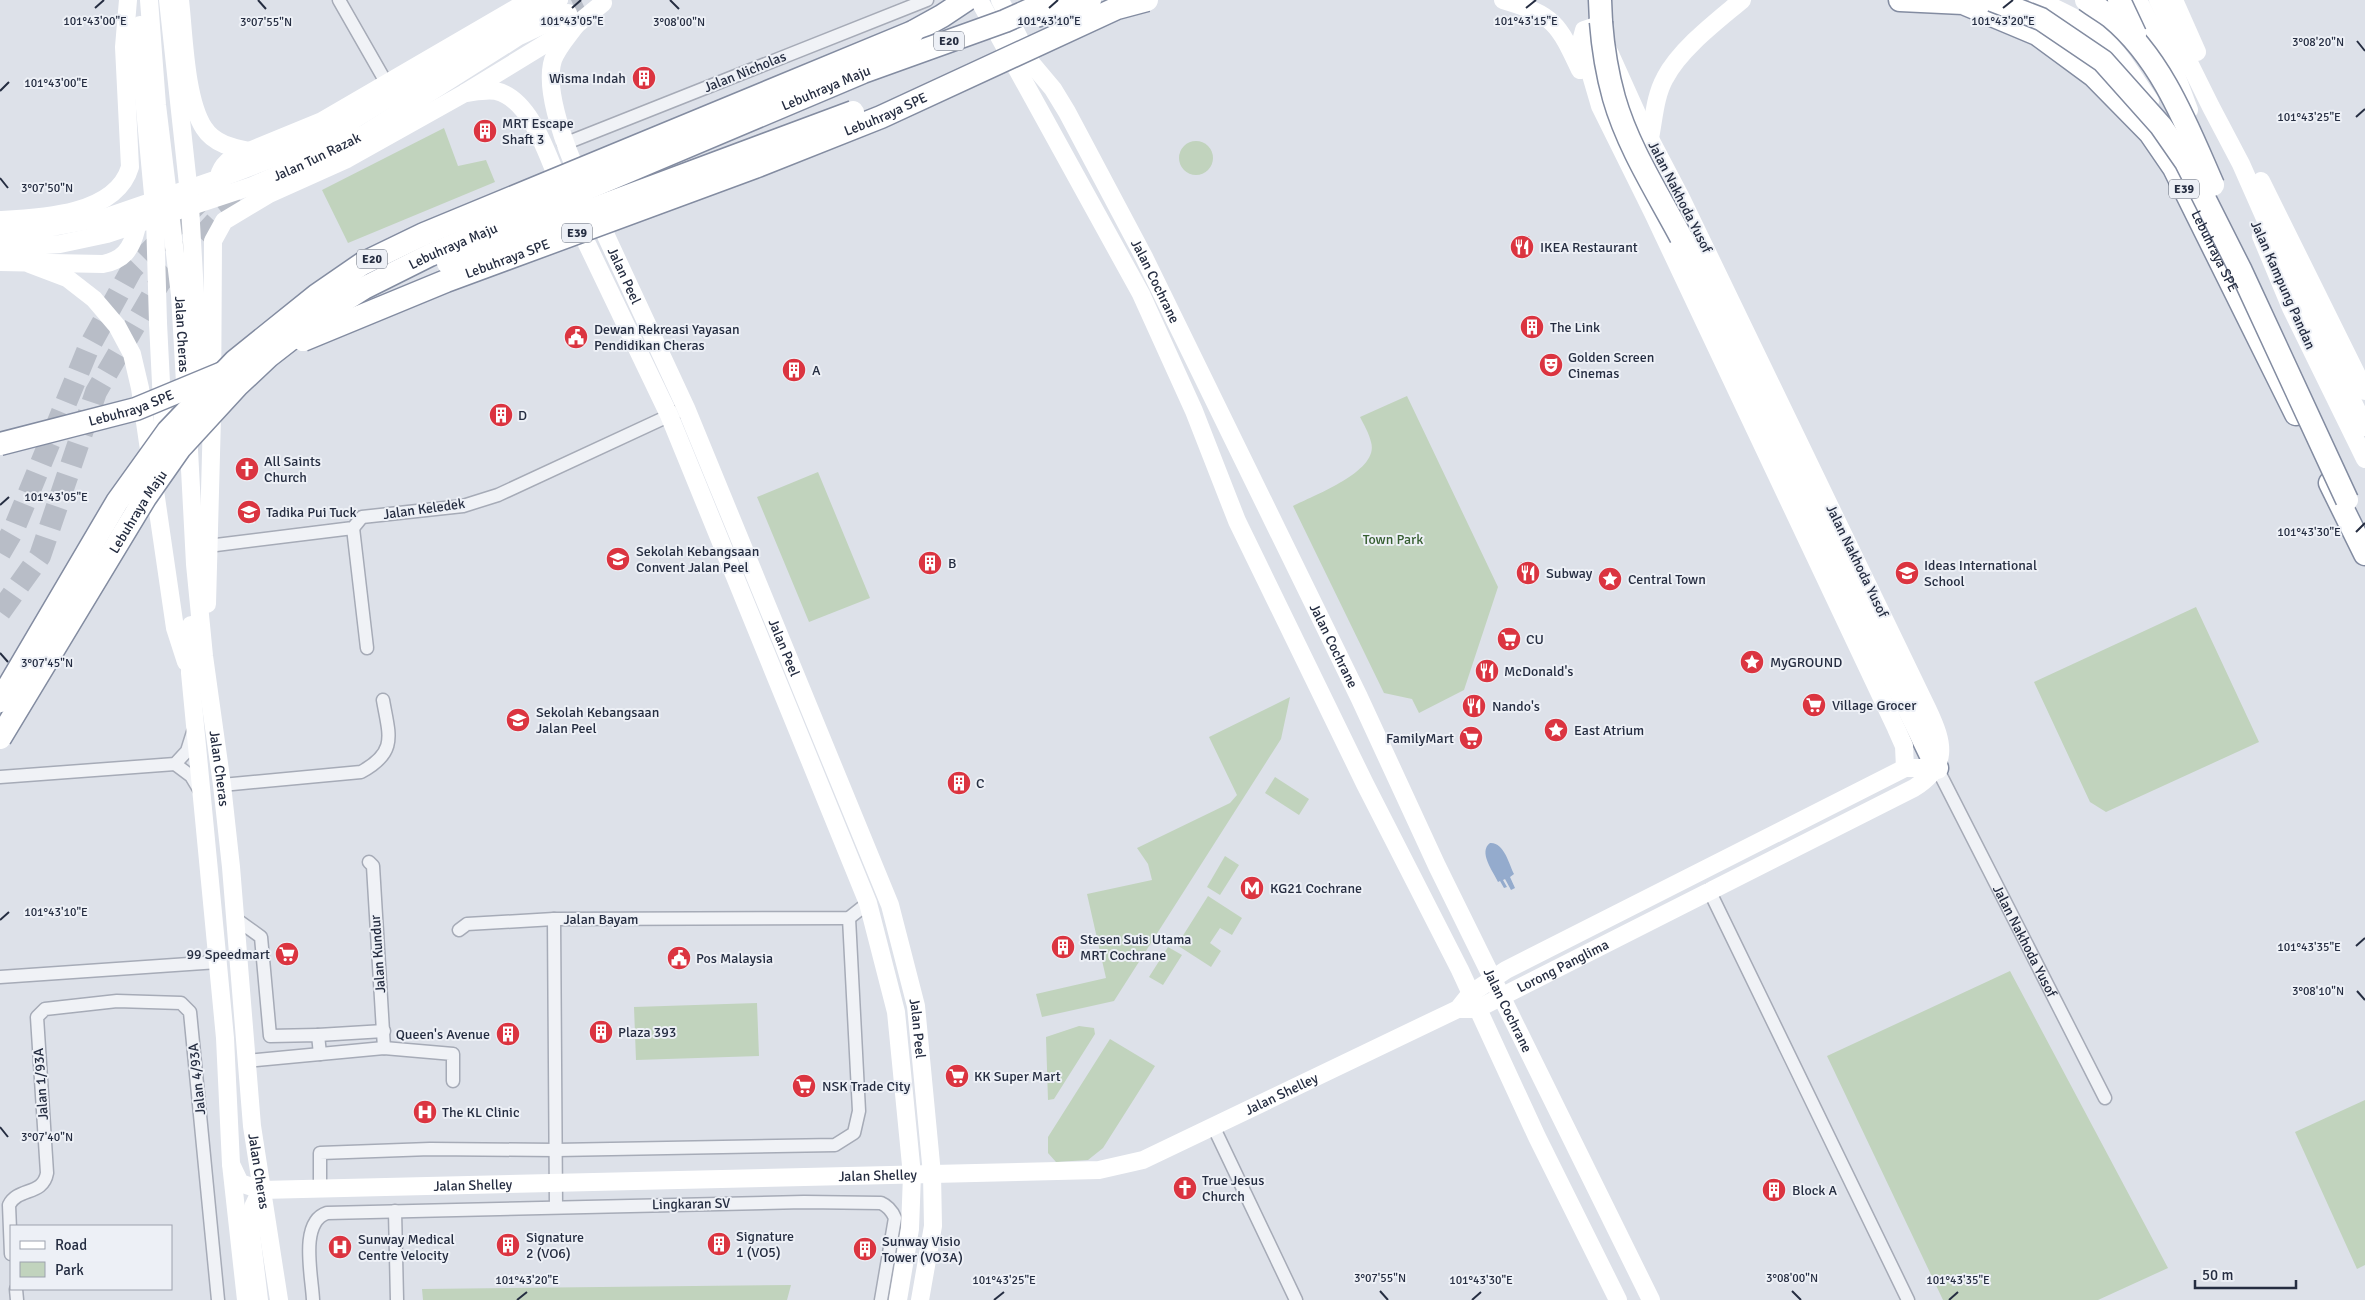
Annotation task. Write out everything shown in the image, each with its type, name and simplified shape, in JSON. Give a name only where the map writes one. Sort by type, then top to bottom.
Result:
[{"type":"highway","name":"Lebuhraya Maju","points":[[0,701],[117,502],[168,431],[235,362],[317,295],[362,264],[424,234],[887,44],[942,16],[966,0]]},
{"type":"highway","points":[[1002,10],[1052,0]]},
{"type":"highway","points":[[1002,10],[1044,14],[1090,0]]},
{"type":"highway","name":"Lebuhraya SPE","points":[[0,436],[135,401],[439,266],[874,104],[1104,0]]},
{"type":"highway","name":"Lebuhraya SPE","points":[[0,444],[136,410],[446,281],[755,167],[872,121],[1117,8],[1147,0]]},
{"type":"highway","points":[[1600,0],[1603,46],[1614,98],[1629,138],[1681,237],[1937,768]]},
{"type":"highway","name":"Lebuhraya SPE","points":[[1900,0],[1963,3],[2037,34],[2094,76],[2150,133],[2174,168],[2345,505],[2365,537]]},
{"type":"highway","name":"Lebuhraya SPE","points":[[1992,0],[2041,20],[2103,61],[2161,126],[2186,162],[2241,272],[2365,554]]},
{"type":"highway","points":[[2086,0],[2111,18],[2146,55],[2179,108],[2231,226],[2345,505]]},
{"type":"highway","points":[[2119,0],[2345,505]]},
{"type":"highway","name":"Lebuhraya Maju","points":[[0,738],[145,498],[180,448],[269,356],[323,314],[364,288],[430,255],[863,72],[1002,10]]},
{"type":"street","points":[[77,211],[116,190],[124,182],[130,167],[124,47],[128,0]]},
{"type":"street","points":[[139,0],[141,66],[154,209],[166,490],[190,673]]},
{"type":"street","name":"Jalan Cheras","points":[[149,0],[157,105],[180,295],[195,564],[204,656],[222,785],[236,919],[252,1126],[279,1300]]},
{"type":"street","points":[[168,0],[173,59],[190,197],[196,311],[197,447],[203,562],[204,656]]},
{"type":"street","points":[[180,0],[188,73],[195,108],[204,128],[228,147],[251,151]]},
{"type":"street","points":[[339,0],[386,84]]},
{"type":"street","points":[[269,194],[248,200],[235,200],[221,188],[218,176],[223,165],[232,158],[322,121],[530,0]]},
{"type":"street","name":"Jalan Nicholas","points":[[564,144],[927,0]]},
{"type":"street","name":"Jalan Cochrane","points":[[978,0],[1141,294],[1194,411],[1237,522],[1474,1001],[1537,1137],[1618,1300]]},
{"type":"street","points":[[1503,0],[1541,13],[1555,25],[1566,40],[1600,106]]},
{"type":"street","points":[[1650,138],[1658,95],[1665,76],[1682,55],[1742,0]]},
{"type":"street","points":[[2038,0],[2084,23],[2104,38],[2118,54],[2177,142],[2318,430],[2365,532]]},
{"type":"street","points":[[2138,0],[2173,68],[2192,121],[2234,261]]},
{"type":"street","name":"Jalan Kampung Pandan","points":[[2158,0],[2215,106],[2274,208],[2365,391]]},
{"type":"street","name":"Jalan Kampung Pandan","points":[[2174,0],[2215,106],[2275,241],[2365,427]]},
{"type":"street","name":"Jalan Tun Razak","points":[[0,231],[78,223],[154,209],[190,197],[332,133],[494,33],[607,1]]},
{"type":"street","name":"Jalan Cochrane","points":[[1002,10],[1032,64],[1067,112],[1144,257],[1359,697],[1492,979],[1651,1300]]},
{"type":"street","points":[[204,656],[209,570],[213,241],[224,221],[269,194],[347,159],[465,93],[568,12]]},
{"type":"street","name":"Jalan Peel","points":[[568,12],[553,59],[551,80],[564,144],[686,408],[890,905],[916,1006],[932,1174],[933,1226],[920,1300]]},
{"type":"street","name":"Jalan Nakhoda Yusof","points":[[1905,764],[1904,746],[1896,728],[1653,212],[1600,106],[1581,41],[1584,30],[1593,27],[1601,34],[1650,138],[1682,198],[1937,729],[1942,751],[1937,768],[2105,1098]]},
{"type":"street","name":"Jalan Peel","points":[[465,93],[496,91],[515,101],[529,115],[595,263],[612,294],[668,415],[868,903],[896,1012],[912,1175],[911,1211],[898,1300]]},
{"type":"street","name":"Jalan Kampung Pandan","points":[[2215,106],[2227,156],[2291,308],[2365,459]]},
{"type":"street","points":[[1653,212],[1652,197],[1664,190],[1673,191],[1682,198]]},
{"type":"street","name":"Jalan Tun Razak","points":[[0,248],[60,244],[84,240],[107,234],[154,209]]},
{"type":"street","points":[[0,220],[50,216],[77,211],[115,210],[125,214],[136,230],[133,244],[116,262],[103,264],[0,262]]},
{"type":"street","name":"Jalan Cheras","points":[[173,235],[174,402],[192,631],[190,673],[226,1038],[231,1164],[246,1300]]},
{"type":"street","points":[[595,263],[615,254]]},
{"type":"street","points":[[30,264],[68,278],[94,300],[117,326],[132,354],[140,388],[175,628],[190,673]]},
{"type":"street","name":"Jalan Keledek","points":[[208,546],[354,528],[362,517],[463,506],[498,495],[686,408]]},
{"type":"street","points":[[354,528],[367,648]]},
{"type":"street","points":[[222,785],[361,772],[365,770],[387,751],[389,736],[383,700]]},
{"type":"street","points":[[175,764],[187,751],[194,723]]},
{"type":"street","points":[[0,777],[175,764],[190,776],[201,795]]},
{"type":"street","points":[[1905,764],[1937,768]]},
{"type":"street","name":"Lorong Panglima","points":[[1474,1001],[1492,979],[1905,764]]},
{"type":"street","name":"Lorong Panglima","points":[[1458,1009],[1474,1001],[1502,997],[1709,890],[1914,788],[1928,779],[1937,768]]},
{"type":"street","name":"Jalan Kundur","points":[[369,862],[373,866],[384,1048]]},
{"type":"street","points":[[1709,890],[1908,1300]]},
{"type":"street","points":[[320,1189],[320,1153],[430,1149],[556,1150],[835,1145],[854,1133],[859,1111],[849,918],[868,903]]},
{"type":"street","name":"Jalan Bayam","points":[[556,1207],[554,919],[849,918]]},
{"type":"street","points":[[236,919],[261,937],[270,1036],[384,1031]]},
{"type":"street","points":[[459,930],[468,924],[554,919]]},
{"type":"street","points":[[0,977],[218,962]]},
{"type":"street","name":"Jalan 4/93A","points":[[40,1012],[45,1009],[117,1001],[181,1003],[188,1009],[192,1032],[218,1300]]},
{"type":"street","name":"Jalan Shelley","points":[[261,1190],[1099,1170],[1143,1160],[1214,1128],[1458,1009]]},
{"type":"street","name":"Jalan 1/93A","points":[[10,1230],[9,1205],[15,1196],[41,1187],[46,1180],[47,1173],[37,1017],[40,1012]]},
{"type":"street","points":[[318,1035],[320,1054]]},
{"type":"street","points":[[247,1061],[384,1048],[453,1054],[453,1081]]},
{"type":"street","points":[[1214,1128],[1295,1300]]},
{"type":"street","points":[[231,1164],[240,1183],[261,1190],[253,1207],[250,1225],[259,1300]]},
{"type":"street","points":[[881,1175],[894,1183],[905,1195],[911,1211]]},
{"type":"street","name":"Lingkaran SV","points":[[314,1300],[309,1236],[317,1218],[327,1212],[881,1203],[886,1205],[895,1218],[881,1300]]},
{"type":"street","points":[[395,1211],[397,1300]]},
{"type":"green space","points":[[444,128],[458,166],[486,160],[495,182],[348,243],[322,190]]},
{"type":"green space","points":[[1196,141],[1203,142],[1208,146],[1212,151],[1212,165],[1208,170],[1203,174],[1196,175],[1189,174],[1184,170],[1180,165],[1179,158],[1180,151],[1184,146],[1189,142]]},
{"type":"green space","name":"Town Park","points":[[1407,396],[1498,587],[1464,690],[1419,713],[1412,699],[1384,693],[1293,506],[1343,481],[1366,463],[1371,453],[1371,442],[1360,417]]},
{"type":"green space","points":[[818,472],[870,598],[809,622],[757,497]]},
{"type":"green space","points":[[2196,607],[2259,742],[2106,812],[2090,802],[2034,682]]},
{"type":"green space","points":[[1290,697],[1281,739],[1114,1001],[1042,1017],[1036,994],[1106,978],[1087,894],[1152,880],[1148,864],[1137,848],[1230,803],[1237,795],[1209,737]]},
{"type":"green space","points":[[1275,777],[1309,799],[1299,815],[1265,793]]},
{"type":"green space","points":[[1225,856],[1239,865],[1220,895],[1207,887]]},
{"type":"green space","points":[[1208,896],[1242,918],[1232,935],[1220,928],[1210,943],[1221,951],[1211,967],[1177,945]]},
{"type":"green space","points":[[1168,947],[1182,955],[1163,985],[1149,977]]},
{"type":"green space","points":[[2010,971],[2168,1268],[2098,1300],[1943,1300],[1827,1056]]},
{"type":"green space","points":[[757,1003],[759,1056],[636,1060],[634,1007]]},
{"type":"green space","points":[[1079,1026],[1094,1028],[1095,1034],[1054,1099],[1048,1100],[1046,1037]]},
{"type":"green space","points":[[1110,1039],[1155,1066],[1103,1148],[1088,1160],[1056,1162],[1048,1153],[1048,1137]]},
{"type":"green space","points":[[2365,1100],[2365,1265],[2357,1269],[2295,1132]]},
{"type":"green space","points":[[791,1285],[787,1300],[423,1300],[422,1289]]},
{"type":"water","points":[[1490,843],[1499,846],[1508,860],[1514,874],[1510,877],[1515,888],[1511,890],[1505,879],[1503,880],[1507,887],[1504,888],[1500,881],[1498,882],[1488,862],[1485,851]]},
{"type":"tunnel","points":[[543,18],[581,0]]},
{"type":"tunnel","points":[[0,612],[40,556],[96,392],[160,282],[222,215],[268,180]]},
{"type":"tunnel","points":[[0,553],[14,529],[88,349],[132,269],[203,198]]},
{"type":"place","name":"Wisma Indah","points":[[644,78]]},
{"type":"place","name":"MRT Escape Shaft 3","points":[[485,131]]},
{"type":"place","name":"IKEA Restaurant","points":[[1522,247]]},
{"type":"place","name":"The Link","points":[[1532,327]]},
{"type":"place","name":"Dewan Rekreasi Yayasan Pendidikan Cheras","points":[[576,337]]},
{"type":"place","name":"Golden Screen Cinemas","points":[[1551,365]]},
{"type":"place","name":"A","points":[[794,370]]},
{"type":"place","name":"D","points":[[501,415]]},
{"type":"place","name":"All Saints Church","points":[[247,469]]},
{"type":"place","name":"Tadika Pui Tuck","points":[[249,512]]},
{"type":"place","name":"Sekolah Kebangsaan Convent Jalan Peel","points":[[618,559]]},
{"type":"place","name":"B","points":[[930,563]]},
{"type":"place","name":"Subway","points":[[1528,573]]},
{"type":"place","name":"Ideas International School","points":[[1907,573]]},
{"type":"place","name":"Central Town","points":[[1610,579]]},
{"type":"place","name":"CU","points":[[1509,639]]},
{"type":"place","name":"MyGROUND","points":[[1752,662]]},
{"type":"place","name":"McDonald's","points":[[1487,671]]},
{"type":"place","name":"Village Grocer","points":[[1814,705]]},
{"type":"place","name":"Nando's","points":[[1474,706]]},
{"type":"place","name":"Sekolah Kebangsaan Jalan Peel","points":[[518,720]]},
{"type":"place","name":"East Atrium","points":[[1556,730]]},
{"type":"place","name":"FamilyMart","points":[[1471,738]]},
{"type":"place","name":"C","points":[[959,783]]},
{"type":"place","name":"KG21 Cochrane","points":[[1252,888]]},
{"type":"place","name":"Stesen Suis Utama MRT Cochrane","points":[[1063,947]]},
{"type":"place","name":"99 Speedmart","points":[[287,954]]},
{"type":"place","name":"Pos Malaysia","points":[[679,958]]},
{"type":"place","name":"Plaza 393","points":[[601,1032]]},
{"type":"place","name":"Queen's Avenue","points":[[508,1034]]},
{"type":"place","name":"KK Super Mart","points":[[957,1076]]},
{"type":"place","name":"NSK Trade City","points":[[804,1086]]},
{"type":"place","name":"The KL Clinic","points":[[425,1112]]},
{"type":"place","name":"True Jesus Church","points":[[1185,1188]]},
{"type":"place","name":"Block A","points":[[1774,1190]]},
{"type":"place","name":"Signature 1 (VO5)","points":[[719,1244]]},
{"type":"place","name":"Signature 2 (VO6)","points":[[508,1245]]},
{"type":"place","name":"Sunway Medical Centre Velocity","points":[[340,1247]]},
{"type":"place","name":"Sunway Visio Tower (VO3A)","points":[[865,1249]]}]
